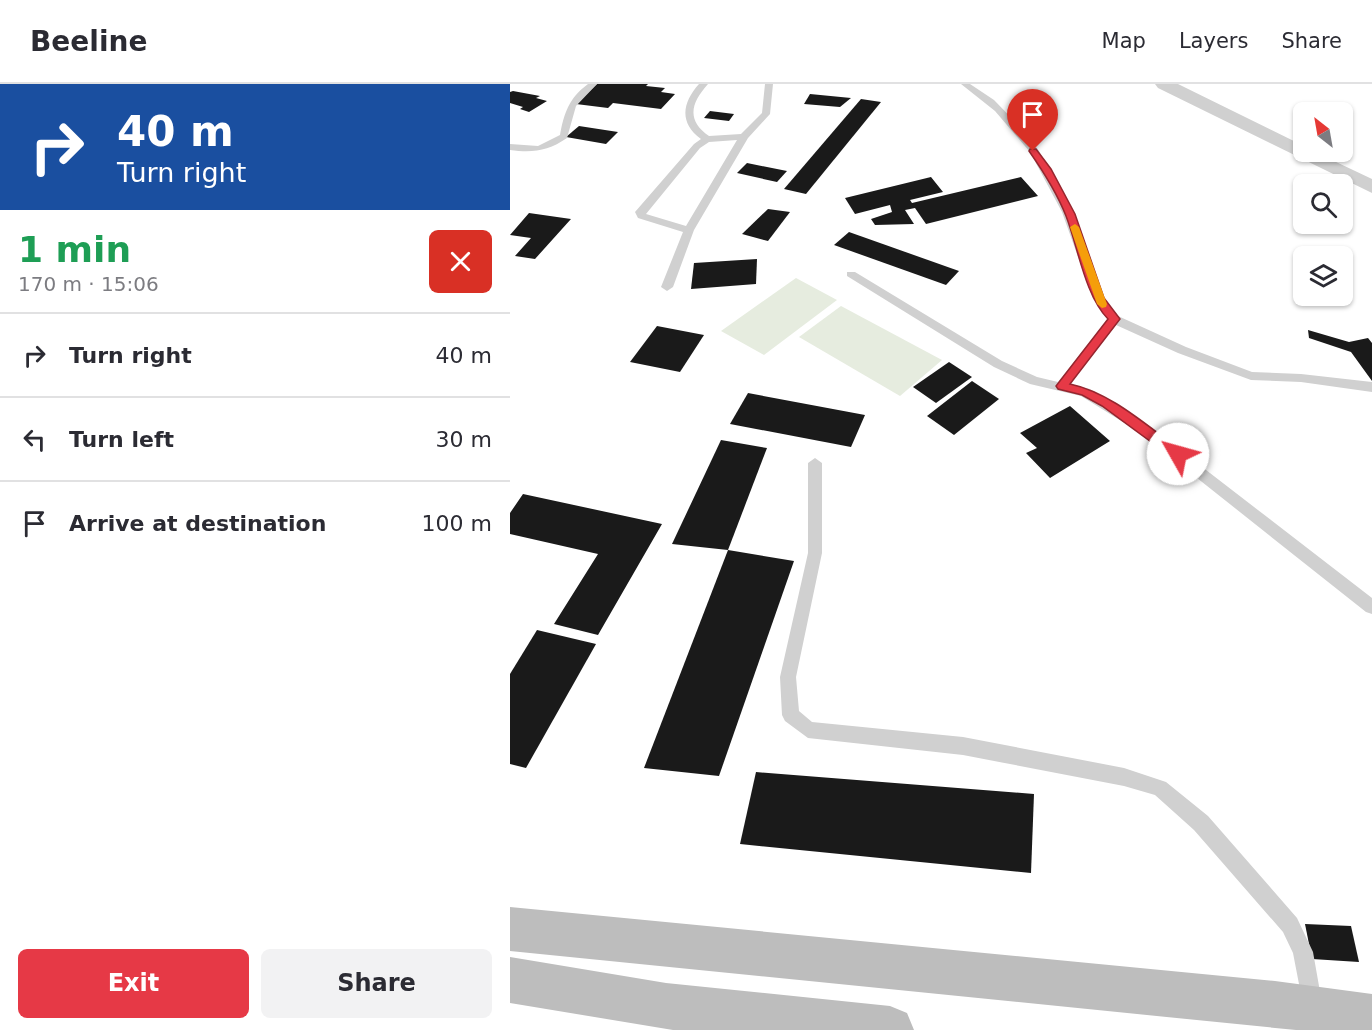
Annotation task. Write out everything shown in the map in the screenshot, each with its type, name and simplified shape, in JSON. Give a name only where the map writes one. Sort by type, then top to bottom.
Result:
[{"type":"street","points":[[1164,84],[1372,187]]},
{"type":"street","points":[[510,929],[1312,1009],[1372,1017]]},
{"type":"street","points":[[510,980],[666,1006],[890,1030]]},
{"type":"lane","points":[[510,147],[537,151],[552,145],[564,136],[567,113],[578,95],[593,84]]},
{"type":"lane","points":[[704,84],[698,89],[688,115],[688,122],[695,131],[707,139],[744,137]]},
{"type":"lane","points":[[667,287],[689,230],[744,137],[766,114],[769,84]]},
{"type":"lane","points":[[964,84],[989,101],[1019,132],[1046,169],[1070,214],[1099,298],[1114,319],[1182,350],[1251,376],[1301,378],[1372,387]]},
{"type":"lane","points":[[988,88],[989,101]]},
{"type":"lane","points":[[689,230],[642,216],[640,212],[688,155],[707,139]]},
{"type":"lane","points":[[852,274],[998,364],[1034,381],[1085,392],[1144,429],[1372,607]]},
{"type":"lane","points":[[1062,386],[1114,319]]},
{"type":"lane","points":[[815,463],[814,553],[788,677],[791,715],[808,730],[963,746],[1124,777],[1160,788],[1202,823],[1290,925],[1304,952],[1312,1009]]},
{"type":"shaded area","points":[[796,278],[837,300],[764,355],[721,331]]},
{"type":"shaded area","points":[[841,306],[942,360],[900,396],[799,337]]},
{"type":"building","points":[[597,84],[648,84],[646,86],[665,88],[661,92],[675,94],[661,109],[613,103],[608,108],[576,104]]},
{"type":"building","points":[[510,92],[540,96],[536,98],[547,101],[529,112],[520,109],[523,107],[510,103]]},
{"type":"building","points":[[810,94],[851,98],[840,107],[804,104]]},
{"type":"building","points":[[861,99],[881,102],[806,194],[784,189]]},
{"type":"building","points":[[710,111],[734,114],[729,121],[704,118]]},
{"type":"building","points":[[579,126],[618,132],[606,144],[566,137]]},
{"type":"building","points":[[747,163],[787,171],[777,182],[737,173]]},
{"type":"building","points":[[931,177],[943,192],[910,200],[912,203],[1021,177],[1038,196],[926,224],[915,208],[905,210],[914,224],[875,225],[871,219],[892,212],[890,205],[855,214],[845,198]]},
{"type":"building","points":[[768,209],[790,212],[768,241],[742,234]]},
{"type":"building","points":[[529,213],[571,219],[535,259],[515,256],[531,238],[510,235]]},
{"type":"building","points":[[849,232],[959,271],[946,285],[834,245]]},
{"type":"building","points":[[757,259],[756,284],[691,289],[694,263]]},
{"type":"building","points":[[657,326],[704,335],[680,372],[630,362]]},
{"type":"building","points":[[1308,330],[1349,342],[1368,338],[1372,343],[1372,381],[1351,352],[1309,338]]},
{"type":"building","points":[[949,362],[972,377],[936,403],[913,387]]},
{"type":"building","points":[[972,381],[999,399],[954,435],[927,416]]},
{"type":"building","points":[[748,393],[865,415],[851,447],[730,424]]},
{"type":"building","points":[[1070,406],[1110,441],[1050,478],[1026,453],[1037,448],[1020,433]]},
{"type":"building","points":[[721,440],[767,448],[728,550],[672,544]]},
{"type":"building","points":[[523,494],[662,524],[598,635],[554,624],[598,554],[510,534],[510,513]]},
{"type":"building","points":[[728,550],[794,561],[719,776],[644,768]]},
{"type":"building","points":[[537,630],[596,644],[526,768],[510,764],[510,674]]},
{"type":"building","points":[[756,772],[1034,794],[1031,873],[740,844]]},
{"type":"building","points":[[1305,924],[1351,926],[1359,962],[1312,959]]},
{"type":"slow traffic","points":[[1075,227],[1102,304]]},
{"type":"route","points":[[1033,151],[1046,169],[1070,214],[1099,298],[1114,319],[1062,386],[1085,392],[1106,403],[1178,454]]}]
